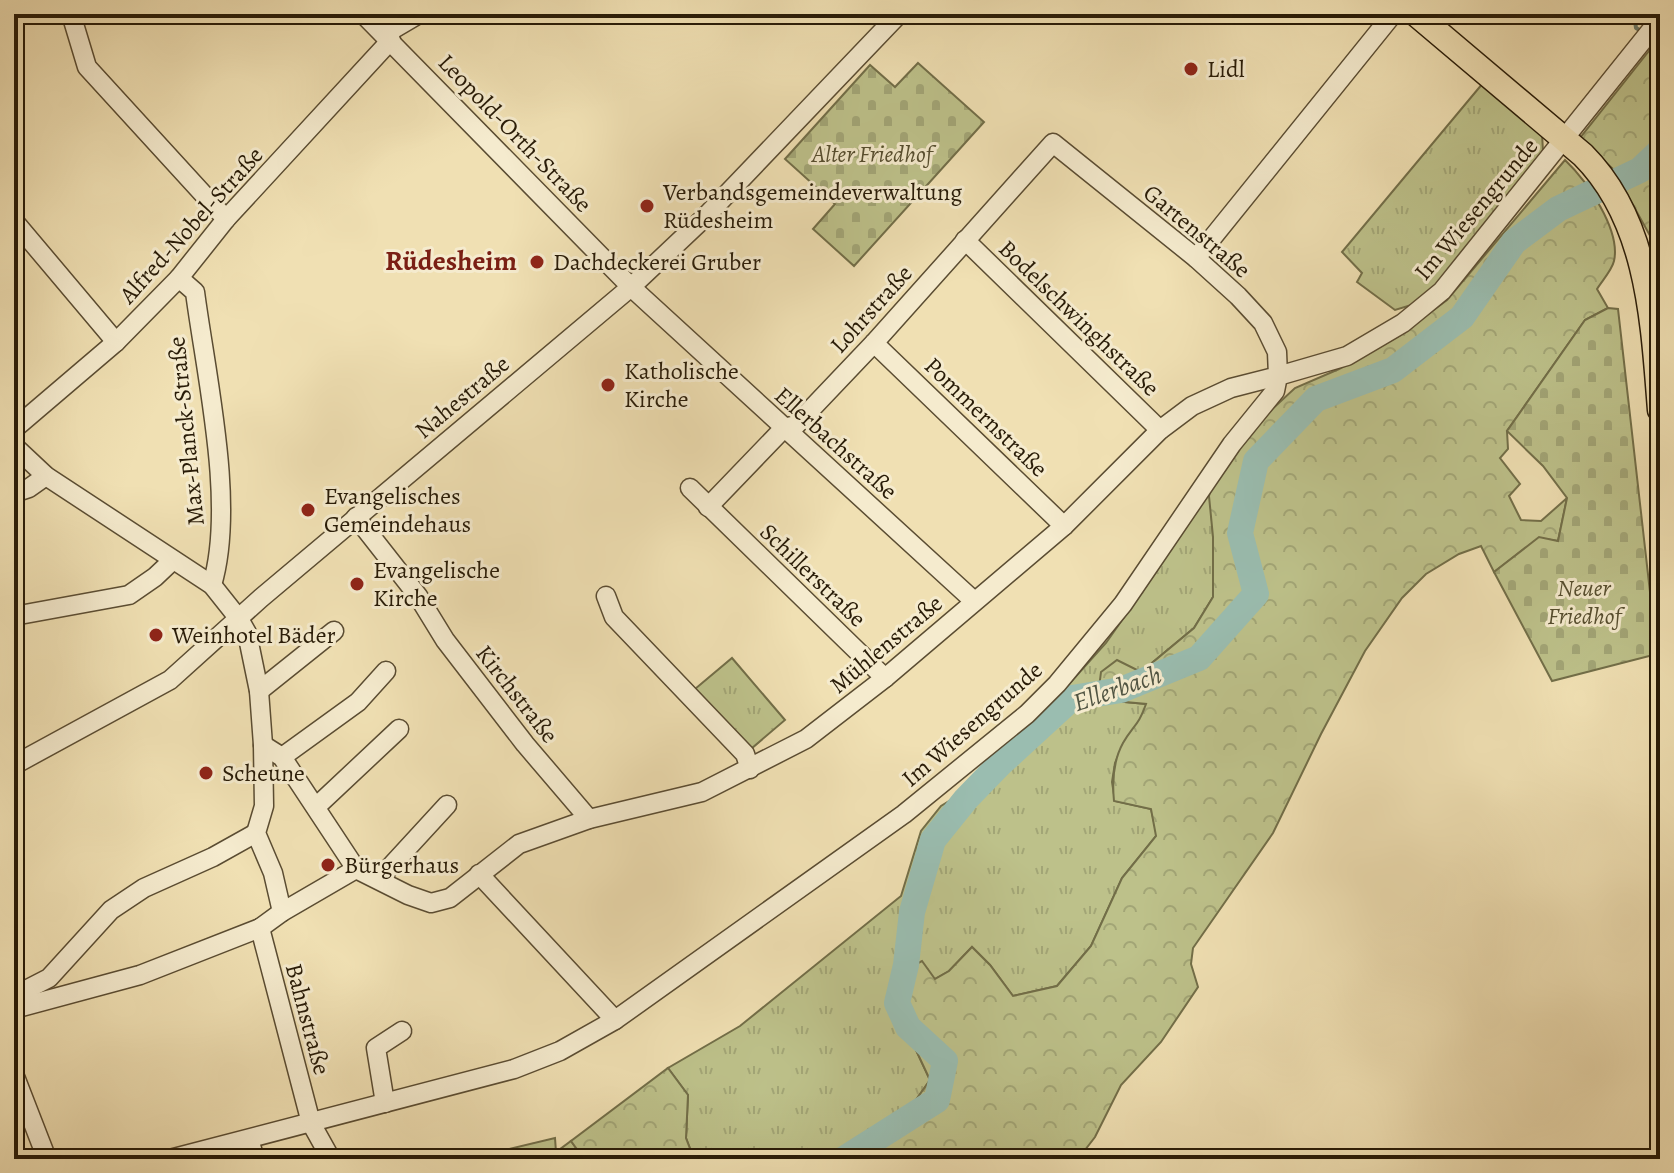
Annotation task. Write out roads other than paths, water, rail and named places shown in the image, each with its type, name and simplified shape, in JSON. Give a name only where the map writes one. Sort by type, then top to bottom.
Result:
[{"type":"main road","points":[[1416,14],[1565,139],[1599,171],[1619,200],[1647,294],[1660,410]]},
{"type":"street","points":[[71,14],[87,67],[226,219]]},
{"type":"street","name":"Leopold-Orth-Straße","points":[[363,14],[631,287]]},
{"type":"street","name":"Alfred-Nobel-Straße","points":[[14,429],[116,342],[179,278],[226,219],[388,37],[419,14]]},
{"type":"street","name":"Nahestraße","points":[[14,765],[170,680],[356,517],[631,287],[704,218],[899,14]]},
{"type":"street","points":[[1196,258],[1393,14]]},
{"type":"street","name":"Im Wiesengrunde","points":[[170,1159],[514,1069],[560,1051],[615,1020],[904,814],[1027,714],[1057,684],[1123,604],[1232,444],[1275,391],[1278,376],[1347,356],[1403,323],[1442,291],[1660,19]]},
{"type":"street","name":"Gartenstraße","points":[[1053,143],[1196,258],[1238,296],[1263,323],[1277,352],[1278,376]]},
{"type":"street","name":"Lohrstraße","points":[[784,428],[796,425],[874,343],[1053,143]]},
{"type":"street","points":[[14,221],[116,342]]},
{"type":"street","name":"Bodelschwinghstraße","points":[[965,240],[1160,430]]},
{"type":"street","name":"Max-Planck-Straße","points":[[179,278],[195,292],[217,454],[222,534],[219,563],[212,585]]},
{"type":"street","name":"Ellerbachstraße","points":[[631,287],[974,601]]},
{"type":"street","name":"Pommernstraße","points":[[874,343],[1064,526]]},
{"type":"street","name":"Mühlenstraße","points":[[356,869],[431,903],[450,898],[519,844],[589,819],[702,792],[750,769],[806,739],[885,678],[1064,526],[1160,430],[1192,406],[1231,388],[1278,376]]},
{"type":"street","points":[[708,507],[784,428]]},
{"type":"street","points":[[14,446],[46,476],[212,585],[239,619],[247,633],[259,691],[264,806],[256,833],[273,873],[282,912]]},
{"type":"street","points":[[14,493],[29,488],[46,476]]},
{"type":"street","name":"Schillerstraße","points":[[690,488],[885,678]]},
{"type":"street","name":"Kirchstraße","points":[[356,517],[418,596],[463,663],[525,744],[589,819]]},
{"type":"street","points":[[14,616],[129,595],[173,560]]},
{"type":"street","points":[[606,596],[614,617],[745,754],[750,769]]},
{"type":"street","points":[[259,691],[334,631]]},
{"type":"street","points":[[282,757],[307,742],[358,702],[386,671]]},
{"type":"street","points":[[317,806],[399,729]]},
{"type":"street","points":[[14,1009],[140,975],[260,928],[356,869],[282,757],[263,745]]},
{"type":"street","points":[[379,879],[447,805]]},
{"type":"street","points":[[14,996],[49,978],[111,910],[144,888],[213,857],[256,833]]},
{"type":"street","points":[[479,874],[615,1020]]},
{"type":"street","name":"Bahnstraße","points":[[260,928],[311,1123]]},
{"type":"street","points":[[385,1103],[376,1048],[402,1031]]},
{"type":"street","points":[[14,1074],[47,1159]]},
{"type":"street","points":[[311,1123],[331,1159]]},
{"type":"street","points":[[249,1139],[255,1159]]},
{"type":"waterway","points":[[1634,14],[1636,28],[1643,32]]},
{"type":"waterway","name":"Ellerbach","points":[[844,1159],[937,1100],[945,1061],[908,1027],[897,1003],[906,965],[912,912],[933,840],[966,799],[1072,698],[1121,690],[1199,658],[1256,594],[1240,533],[1256,461],[1316,399],[1393,370],[1462,317],[1514,242],[1558,209],[1640,170],[1660,151]]},
{"type":"place","name":"Lidl","points":[[1191,69]]},
{"type":"place","name":"Verbandsgemeindeverwaltung Rüdesheim","points":[[647,206]]},
{"type":"place","name":"Dachdeckerei Gruber","points":[[537,262]]},
{"type":"place","name":"Katholische Kirche","points":[[608,385]]},
{"type":"place","name":"Evangelisches Gemeindehaus","points":[[308,510]]},
{"type":"place","name":"Evangelische Kirche","points":[[357,584]]},
{"type":"place","name":"Weinhotel Bäder","points":[[156,635]]},
{"type":"place","name":"Scheune","points":[[206,773]]},
{"type":"place","name":"Bürgerhaus","points":[[328,865]]},
{"type":"district","name":"Rüdesheim","points":[[451,260]]},
{"type":"park label","name":"Alter Friedhof","points":[[872,154]]},
{"type":"park label","name":"Neuer Friedhof","points":[[1584,602]]}]
